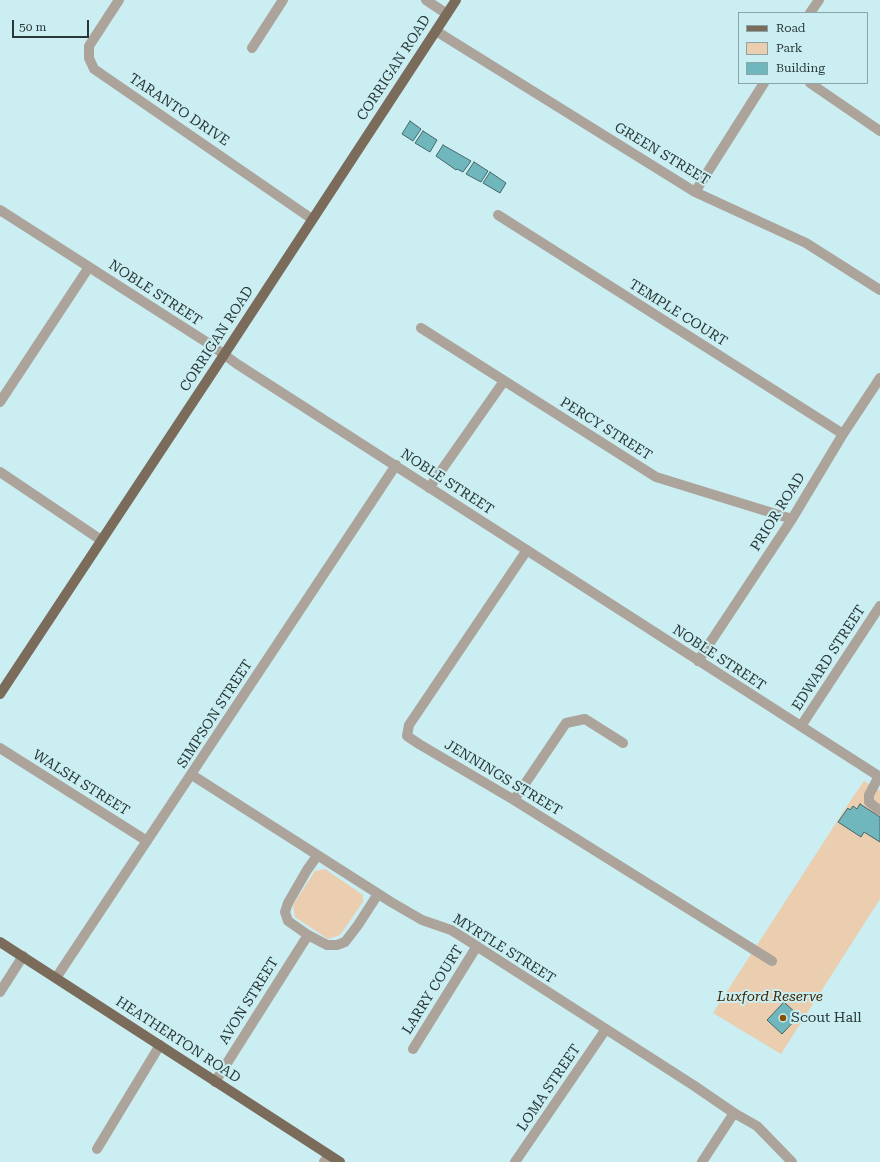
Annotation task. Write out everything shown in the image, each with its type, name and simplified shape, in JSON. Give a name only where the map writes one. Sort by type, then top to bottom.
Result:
[{"type":"main road","name":"CORRIGAN ROAD","points":[[0,694],[456,0]]},
{"type":"main road","name":"HEATHERTON ROAD","points":[[0,942],[160,1045],[327,1158],[340,1162]]},
{"type":"street","name":"TARANTO DRIVE","points":[[118,0],[89,46],[89,58],[94,69],[312,219]]},
{"type":"street","points":[[252,48],[283,0]]},
{"type":"street","points":[[426,0],[447,14]]},
{"type":"street","points":[[811,12],[819,0]]},
{"type":"street","name":"GREEN STREET","points":[[436,31],[695,192],[806,243],[880,290]]},
{"type":"street","points":[[695,192],[763,84]]},
{"type":"street","points":[[811,84],[880,130]]},
{"type":"street","name":"NOBLE STREET","points":[[0,210],[396,465],[429,488],[879,776]]},
{"type":"street","name":"TEMPLE COURT","points":[[498,215],[843,434]]},
{"type":"street","points":[[0,402],[89,267]]},
{"type":"street","name":"PERCY STREET","points":[[421,328],[656,477],[792,519]]},
{"type":"street","name":"PRIOR ROAD","points":[[698,661],[792,519],[843,434],[880,378]]},
{"type":"street","points":[[429,488],[504,381]]},
{"type":"street","name":"SIMPSON STREET","points":[[56,978],[192,775],[396,465]]},
{"type":"street","points":[[0,472],[101,540]]},
{"type":"street","name":"JENNINGS STREET","points":[[527,550],[409,725],[407,736],[514,800],[772,961]]},
{"type":"street","name":"EDWARD STREET","points":[[801,726],[876,620],[880,606]]},
{"type":"street","points":[[514,800],[566,723],[585,719],[623,743]]},
{"type":"street","name":"WALSH STREET","points":[[0,748],[147,841]]},
{"type":"street","name":"MYRTLE STREET","points":[[192,775],[378,894],[422,920],[451,930],[477,946],[734,1113],[757,1126],[792,1162]]},
{"type":"street","points":[[879,776],[869,795],[869,802],[880,810]]},
{"type":"street","points":[[317,856],[288,903],[285,912],[288,921],[327,946],[345,942],[378,894]]},
{"type":"street","name":"AVON STREET","points":[[215,1082],[308,934]]},
{"type":"street","name":"LARRY COURT","points":[[413,1049],[477,946]]},
{"type":"street","points":[[0,992],[23,956]]},
{"type":"street","name":"LOMA STREET","points":[[515,1162],[606,1029]]},
{"type":"street","points":[[98,1149],[160,1045]]},
{"type":"street","points":[[702,1162],[734,1113]]},
{"type":"green space","name":"Luxford Reserve","points":[[864,781],[880,791],[880,899],[781,1054],[713,1013]]},
{"type":"green space","points":[[325,869],[363,895],[363,902],[340,935],[328,939],[295,917],[293,905],[315,871]]},
{"type":"building","points":[[410,121],[421,129],[413,141],[402,134]]},
{"type":"building","points":[[423,131],[437,140],[430,152],[415,143]]},
{"type":"building","points":[[443,145],[471,161],[463,172],[457,169],[456,170],[436,156]]},
{"type":"building","points":[[474,162],[488,171],[481,182],[466,174]]},
{"type":"building","points":[[490,172],[506,183],[500,193],[483,183]]},
{"type":"building","points":[[860,804],[880,817],[880,842],[864,832],[861,837],[838,822],[848,808],[850,810],[853,806],[857,809]]},
{"type":"building","name":"Scout Hall","points":[[784,1002],[799,1016],[782,1034],[767,1020]]},
{"type":"place","name":"Scout Hall","points":[[783,1018]]}]
